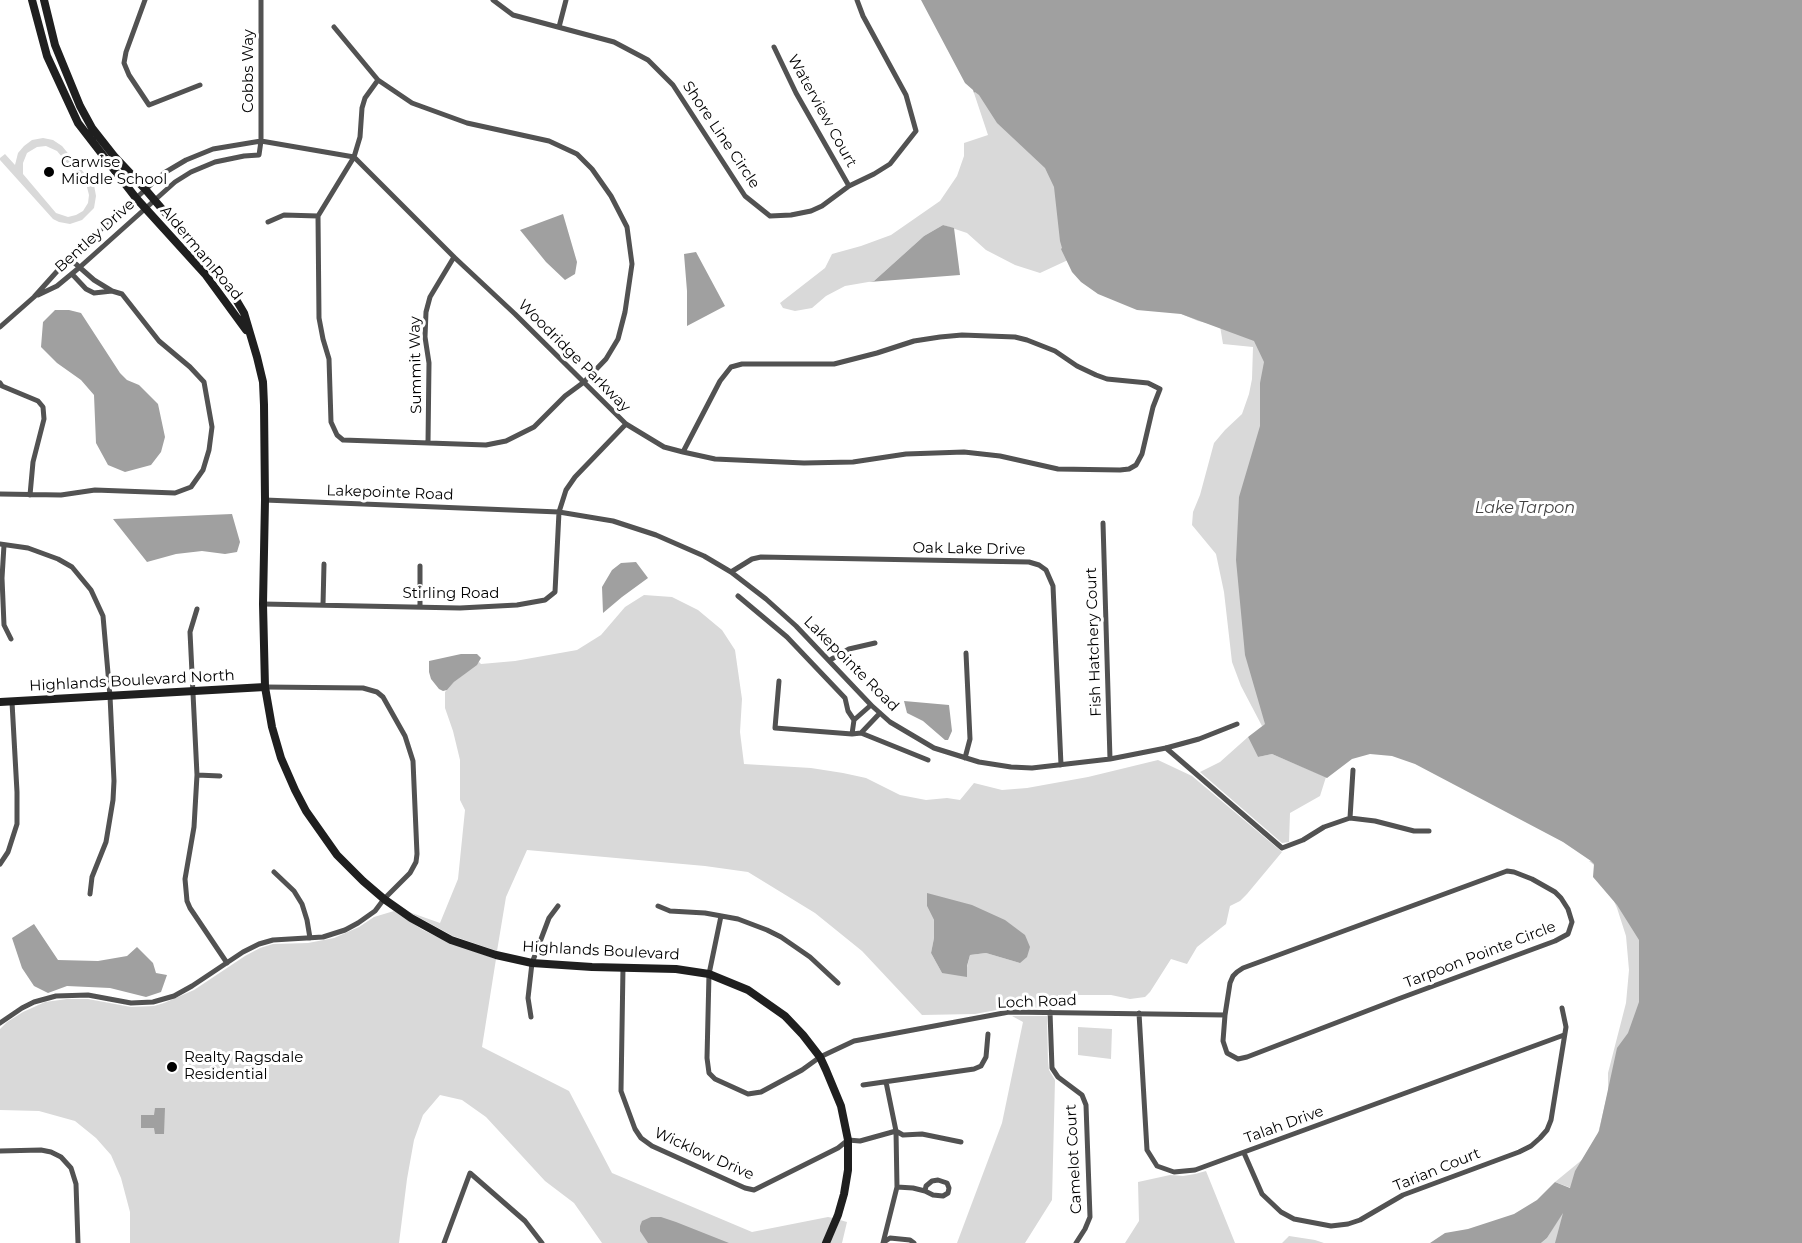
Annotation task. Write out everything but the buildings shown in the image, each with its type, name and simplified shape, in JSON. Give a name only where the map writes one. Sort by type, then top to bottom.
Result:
[{"type":"street","name":"Alderman Road","points":[[32,0],[47,56],[78,123],[136,198],[205,274],[250,335]]},
{"type":"street","name":"Alderman Road","points":[[44,0],[55,45],[80,106],[92,128],[228,286],[244,313],[262,381],[265,500],[263,604],[265,687]]},
{"type":"street","points":[[146,0],[126,52],[124,63],[129,75],[149,105],[200,85]]},
{"type":"street","name":"Cobbs Way","points":[[261,0],[261,141]]},
{"type":"street","name":"Shore Line Circle","points":[[493,0],[513,15],[614,42],[648,60],[673,85],[745,196],[770,216],[791,215],[822,206],[849,186],[890,164],[916,131],[906,95],[863,16],[857,0]]},
{"type":"street","points":[[559,27],[566,0]]},
{"type":"street","points":[[334,27],[378,80],[412,103],[450,118],[549,141],[577,154],[592,169],[611,196],[627,227],[632,254],[625,312],[618,339],[606,359],[584,382],[565,396],[534,427],[506,441],[486,445],[343,440],[337,435],[331,422],[329,358],[319,318],[318,216],[354,157],[360,137],[365,98],[378,80]]},
{"type":"street","name":"Waterview Court","points":[[774,46],[796,93],[849,186]]},
{"type":"street","name":"Bentley Drive","points":[[0,327],[34,297],[69,258],[145,189],[174,166],[201,153],[225,146],[261,141],[259,155],[229,159],[205,166],[175,182],[72,274],[57,286],[34,297]]},
{"type":"street","points":[[261,141],[354,157]]},
{"type":"street","name":"Woodridge Parkway","points":[[354,157],[626,424],[664,447],[683,452],[715,459],[804,463],[853,462],[906,454],[964,452],[1000,456],[1058,469],[1130,469],[1136,465],[1142,454],[1153,407],[1160,389],[1148,383],[1107,379],[1077,366],[1055,351],[1015,337],[972,335],[940,337],[914,341],[834,364],[742,364],[731,367],[720,381],[683,452]]},
{"type":"street","points":[[268,222],[284,215],[318,216]]},
{"type":"street","name":"Summit Way","points":[[428,443],[429,363],[425,337],[426,312],[430,297],[454,257]]},
{"type":"street","points":[[0,494],[61,495],[95,490],[176,493],[191,487],[203,470],[209,450],[212,427],[204,382],[159,341],[122,294],[101,284],[69,258]]},
{"type":"street","points":[[72,274],[86,289],[97,293],[112,291]]},
{"type":"street","points":[[97,293],[101,284]]},
{"type":"street","points":[[1,386],[38,401],[43,407],[44,419],[33,462],[30,495]]},
{"type":"street","name":"Stirling Road","points":[[263,604],[489,607],[545,600],[555,592],[559,512],[566,490],[575,477],[626,424]]},
{"type":"street","name":"Lakepointe Road","points":[[265,500],[502,508],[559,512],[613,521],[656,535],[696,552],[732,572],[789,619],[880,714],[903,731],[934,748],[965,758],[1011,767],[1032,768],[1110,759],[1166,748]]},
{"type":"street","name":"Fish Hatchery Court","points":[[1102,523],[1110,759]]},
{"type":"street","points":[[11,639],[4,625],[2,545],[28,548],[72,567],[91,590],[103,616],[114,781],[106,842],[92,878],[90,894]]},
{"type":"street","name":"Oak Lake Drive","points":[[732,572],[752,559],[761,557],[1029,562],[1039,565],[1046,570],[1053,586],[1061,765]]},
{"type":"street","points":[[323,604],[324,564]]},
{"type":"street","points":[[420,566],[420,607]]},
{"type":"street","points":[[738,596],[787,637],[845,698],[848,711],[854,720]]},
{"type":"street","points":[[197,609],[190,632],[197,775],[194,827],[185,879],[187,901],[195,919],[227,963]]},
{"type":"street","points":[[830,660],[849,649],[875,643]]},
{"type":"street","points":[[965,758],[970,739],[966,653]]},
{"type":"street","points":[[779,681],[776,728],[861,733],[928,760]]},
{"type":"street","points":[[0,1023],[12,1013],[28,1005],[56,996],[88,995],[131,1004],[163,999],[182,992],[252,947],[282,939],[310,939],[333,934],[358,923],[375,911],[410,873],[416,862],[417,854],[413,761],[405,736],[383,697],[371,689],[265,687]]},
{"type":"street","name":"Highlands Boulevard North","points":[[0,702],[265,687]]},
{"type":"street","name":"Highlands Boulevard","points":[[265,687],[270,718],[281,758],[306,811],[337,855],[384,899],[411,918],[451,940],[496,956],[532,963],[676,969],[709,974],[748,990],[775,1008],[803,1035],[820,1057],[838,1096],[848,1140],[844,1194],[826,1243]]},
{"type":"street","points":[[0,864],[8,852],[17,824],[12,702]]},
{"type":"street","points":[[852,734],[854,720],[871,705]]},
{"type":"street","points":[[861,733],[880,714]]},
{"type":"street","points":[[1166,748],[1237,724]]},
{"type":"street","points":[[1166,748],[1282,848],[1303,840],[1324,827],[1350,818],[1376,821],[1414,831],[1429,831]]},
{"type":"street","points":[[1350,818],[1353,770]]},
{"type":"street","points":[[197,775],[220,776]]},
{"type":"street","name":"Tarpoon Pointe Circle","points":[[1507,871],[1532,879],[1555,892],[1569,909],[1572,921],[1568,933],[1556,941],[1247,1057],[1232,1058],[1224,1048],[1225,1015],[1233,976],[1243,968],[1507,871]]},
{"type":"street","points":[[273,872],[294,891],[302,904],[310,939]]},
{"type":"street","points":[[531,1017],[528,998],[532,963],[549,918],[558,906]]},
{"type":"street","points":[[658,906],[670,911],[705,913],[752,924],[781,937],[810,957],[838,983]]},
{"type":"street","name":"Loch Road","points":[[721,916],[709,974],[707,1059],[709,1072],[715,1079],[748,1094],[761,1092],[802,1070],[820,1057],[854,1041],[1009,1012],[1225,1015]]},
{"type":"street","name":"Wicklow Drive","points":[[623,967],[621,1091],[635,1129],[641,1138],[652,1146],[754,1190],[838,1148],[848,1140]]},
{"type":"street","name":"Tarian Court","points":[[1244,1153],[1262,1194],[1281,1212],[1294,1219],[1330,1226],[1360,1220],[1403,1195],[1519,1152],[1540,1138],[1547,1130],[1551,1120],[1566,1028],[1563,1008]]},
{"type":"street","name":"Camelot Court","points":[[1050,1012],[1052,1068],[1058,1077],[1082,1095],[1086,1105],[1090,1209],[1086,1229],[1076,1243]]},
{"type":"street","name":"Talah Drive","points":[[1139,1013],[1147,1150],[1157,1166],[1182,1173],[1244,1153],[1564,1035]]},
{"type":"street","points":[[863,1085],[974,1069],[981,1066],[986,1057],[988,1034]]},
{"type":"street","points":[[884,1242],[897,1187],[896,1131],[886,1082]]},
{"type":"street","points":[[848,1140],[860,1141],[896,1131]]},
{"type":"street","points":[[896,1131],[903,1136],[922,1134],[961,1142]]},
{"type":"street","points":[[0,1151],[41,1150],[51,1152],[61,1157],[71,1168],[76,1184],[78,1243]]},
{"type":"street","points":[[444,1243],[470,1173],[525,1221],[542,1243]]},
{"type":"street","points":[[897,1187],[925,1191]]},
{"type":"street","points":[[884,1242],[890,1238],[910,1240],[915,1243]]},
{"type":"shaded area","points":[[981,87],[1052,145],[1068,260],[1040,273],[1015,265],[986,250],[967,233],[943,225],[924,236],[874,281],[845,286],[826,296],[812,308],[795,311],[783,308],[780,303],[825,268],[832,254],[891,235],[940,201],[957,176],[964,156],[964,143],[988,135],[974,93]]},
{"type":"shaded area","points":[[43,138],[53,140],[62,146],[94,185],[96,196],[94,208],[82,220],[70,224],[53,219],[0,160],[5,154],[15,165],[18,153],[32,140]],"holes":[[[46,146],[57,151],[87,187],[89,195],[88,203],[83,211],[68,217],[56,213],[23,174],[23,163],[27,153],[37,147]]]},
{"type":"shaded area","points":[[1165,307],[1268,317],[1272,721],[1262,726],[1241,686],[1232,662],[1224,592],[1216,554],[1192,525],[1193,512],[1214,443],[1242,414],[1249,394],[1253,347],[1223,344],[1220,326],[1198,321]]},
{"type":"shaded area","points":[[644,595],[672,597],[698,610],[722,630],[735,650],[742,699],[740,732],[744,764],[811,768],[843,773],[866,778],[900,795],[926,800],[947,798],[960,800],[974,783],[1002,790],[1027,788],[1088,777],[1158,760],[1192,776],[1282,852],[1247,894],[1230,906],[1226,924],[1197,947],[1187,964],[1171,959],[1145,997],[1130,999],[1111,995],[1058,995],[1057,1008],[1013,1007],[975,1014],[922,1015],[862,951],[815,913],[748,872],[527,850],[506,897],[497,951],[453,936],[409,912],[440,923],[458,879],[465,810],[460,800],[460,760],[445,708],[445,692],[479,662],[481,664],[515,661],[577,650],[601,635],[625,607]],"holes":[[[927,906],[1020,963],[986,953],[970,955],[967,967],[942,973],[931,953],[934,920]]]},
{"type":"shaded area","points":[[1248,737],[1258,757],[1272,754],[1326,777],[1320,796],[1290,813],[1289,842],[1282,843],[1200,772],[1220,762]]},
{"type":"shaded area","points":[[1589,861],[1607,861],[1636,926],[1645,958],[1646,992],[1632,1053],[1560,1243],[1541,1243],[1547,1238],[1574,1189],[1555,1182],[1594,1150],[1608,1092],[1608,1073],[1626,1003],[1629,970],[1626,936],[1617,908],[1600,870]]},
{"type":"shaded area","points":[[394,911],[423,930],[450,943],[496,959],[482,1047],[569,1091],[612,1173],[752,1232],[828,1217],[833,1218],[822,1243],[602,1243],[574,1203],[545,1181],[486,1117],[462,1100],[440,1095],[423,1115],[414,1140],[399,1243],[130,1243],[130,1212],[121,1178],[111,1155],[96,1138],[75,1121],[39,1111],[0,1110],[0,1029],[23,1012],[45,1002],[67,999],[88,999],[131,1007],[154,1006],[194,990],[260,948],[273,944],[308,943],[334,938],[359,927],[374,917]]},
{"type":"shaded area","points":[[1012,1016],[1047,1016],[1049,1070],[1055,1080],[1052,1200],[1025,1243],[957,1243],[1002,1123],[1023,1022]]},
{"type":"shaded area","points":[[1078,1027],[1112,1029],[1111,1059],[1078,1055]]},
{"type":"shaded area","points":[[1206,1171],[1235,1243],[1125,1243],[1139,1221],[1138,1182],[1170,1175],[1183,1176]]},
{"type":"shaded area","points":[[840,1220],[847,1222],[842,1243],[830,1243]]},
{"type":"shaded area","points":[[1289,1236],[1315,1240],[1324,1243],[1282,1243]]},
{"type":"water","name":"Lake Tarpon","points":[[921,0],[1802,0],[1802,1243],[1555,1243],[1563,1213],[1547,1238],[1541,1243],[1430,1243],[1445,1233],[1468,1229],[1514,1214],[1537,1200],[1555,1182],[1570,1188],[1575,1171],[1599,1131],[1617,1048],[1628,1033],[1639,1002],[1639,940],[1617,905],[1593,877],[1594,864],[1591,861],[1563,842],[1415,764],[1392,756],[1370,754],[1352,759],[1327,778],[1272,754],[1258,757],[1248,737],[1265,724],[1245,655],[1236,560],[1239,497],[1260,426],[1260,383],[1264,362],[1254,341],[1181,314],[1137,310],[1098,294],[1081,282],[1072,272],[1061,249],[1054,187],[1045,168],[997,123],[979,95],[965,83]]},
{"type":"water","points":[[563,214],[577,262],[575,274],[565,280],[546,262],[520,230]]},
{"type":"water","points":[[943,225],[954,228],[960,275],[869,282],[874,281],[924,236]]},
{"type":"water","points":[[696,252],[725,306],[687,326],[684,254]]},
{"type":"water","points":[[55,310],[81,313],[120,373],[127,380],[139,385],[158,404],[165,437],[161,452],[151,465],[125,472],[108,465],[96,443],[94,395],[81,380],[57,363],[41,347],[43,322]]},
{"type":"water","points":[[232,514],[240,542],[237,552],[225,554],[202,551],[176,554],[147,562],[113,519]]},
{"type":"water","points":[[636,562],[648,578],[603,613],[602,587],[612,570],[621,563]]},
{"type":"water","points":[[461,654],[477,654],[481,658],[477,665],[447,690],[439,689],[431,679],[429,661]]},
{"type":"water","points":[[904,701],[949,705],[952,731],[948,740],[945,740],[923,721],[907,713]]},
{"type":"water","points":[[927,893],[972,905],[1005,920],[1025,935],[1030,947],[1027,957],[1020,963],[986,953],[970,955],[967,977],[942,973],[931,953],[934,920],[927,906]]},
{"type":"water","points":[[34,924],[58,960],[98,961],[127,956],[137,947],[153,963],[156,973],[167,975],[161,992],[146,997],[110,988],[67,986],[48,993],[34,986],[22,968],[12,938]]},
{"type":"water","points":[[155,1108],[165,1108],[164,1134],[155,1134],[154,1128],[141,1128],[141,1115],[154,1115]]},
{"type":"water","points":[[651,1217],[661,1217],[676,1222],[729,1243],[648,1243],[640,1231],[640,1226],[642,1221]]},
{"type":"place","name":"Carwise Middle School","points":[[49,172]]},
{"type":"place","name":"Realty Ragsdale Residential","points":[[172,1067]]}]
